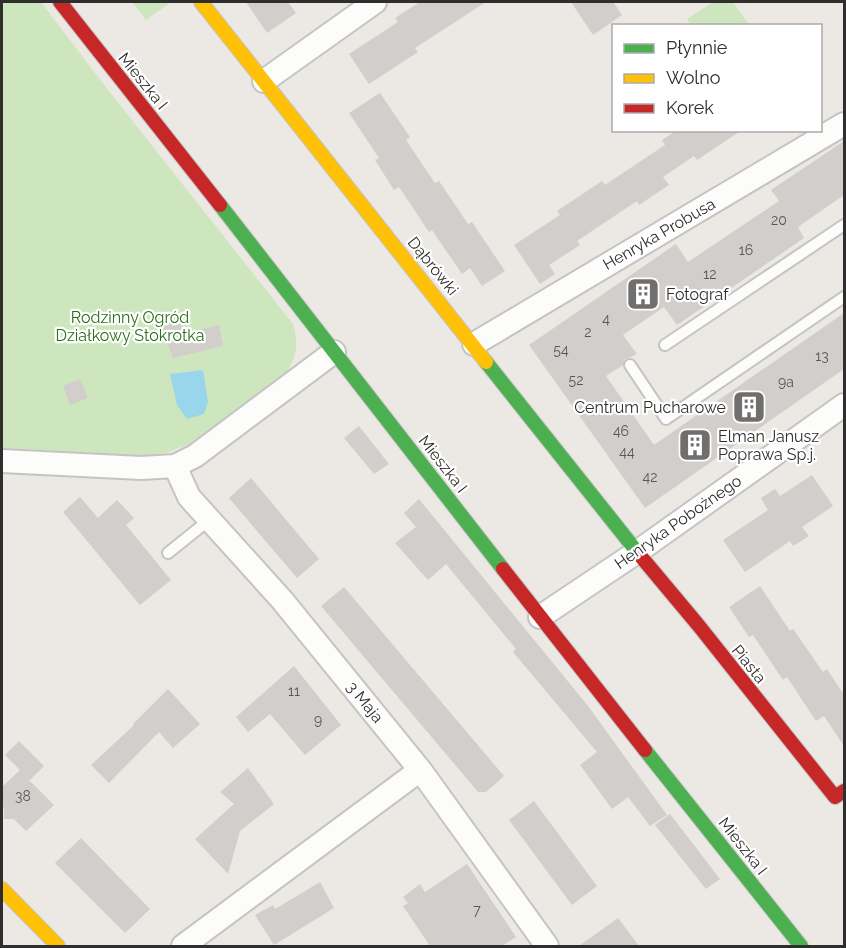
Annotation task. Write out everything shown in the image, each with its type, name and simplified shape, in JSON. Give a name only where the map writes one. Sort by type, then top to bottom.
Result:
[{"type":"street","name":"Mieszka I","points":[[60,2],[540,617],[801,946]]},
{"type":"street","name":"Dąbrówki","points":[[201,2],[637,552]]},
{"type":"street","points":[[264,81],[375,2]]},
{"type":"street","name":"Henryka Probusa","points":[[474,344],[844,124]]},
{"type":"street","points":[[2,461],[141,468],[175,466],[195,456],[334,352]]},
{"type":"street","name":"Henryka Pobożnego","points":[[540,617],[637,552],[844,405]]},
{"type":"street","name":"3 Maja","points":[[175,466],[189,497],[282,600],[421,771],[548,946]]},
{"type":"street","name":"Piasta","points":[[637,552],[840,794]]},
{"type":"street","points":[[183,946],[421,771]]},
{"type":"street","points":[[2,889],[58,946]]},
{"type":"lane","points":[[665,345],[844,225]]},
{"type":"lane","points":[[630,365],[666,419],[844,297]]},
{"type":"lane","points":[[168,553],[209,520]]},
{"type":"green space","name":"Rodzinny Ogród Działkowy Stokrotka","points":[[2,2],[41,2],[293,324],[296,351],[285,375],[189,444],[166,453],[142,456],[2,448]]},
{"type":"green space","points":[[132,2],[171,2],[146,20]]},
{"type":"green space","points":[[713,2],[733,2],[748,24],[690,24],[687,19]]},
{"type":"water","points":[[203,370],[208,402],[204,414],[187,419],[177,405],[170,374]]},
{"type":"building","points":[[246,2],[288,2],[296,13],[267,33]]},
{"type":"building","points":[[420,2],[486,2],[415,48],[418,52],[369,84],[349,54],[398,22],[395,18]]},
{"type":"building","points":[[571,2],[613,2],[622,15],[593,35]]},
{"type":"building","points":[[380,93],[410,137],[406,140],[435,183],[439,181],[468,224],[472,222],[505,271],[482,286],[470,268],[462,274],[432,230],[429,232],[399,187],[394,190],[375,160],[379,158],[349,113]]},
{"type":"building","points":[[674,132],[739,132],[697,160],[694,156],[663,177],[669,185],[639,205],[637,201],[577,241],[580,245],[549,265],[555,274],[540,284],[514,245],[560,215],[557,211],[602,181],[605,185],[665,145],[662,140]]},
{"type":"building","points":[[844,141],[844,195],[798,227],[804,238],[677,325],[664,307],[623,335],[637,354],[625,359],[623,365],[606,376],[654,445],[844,313],[844,369],[645,508],[529,345],[676,244],[688,262],[779,201],[771,190]]},
{"type":"building","points":[[176,314],[184,333],[219,325],[223,346],[173,358],[159,321]]},
{"type":"building","points":[[80,379],[88,398],[70,405],[63,386]]},
{"type":"building","points":[[359,426],[389,464],[374,474],[344,438]]},
{"type":"building","points":[[812,475],[833,506],[802,527],[809,536],[793,546],[790,541],[745,572],[723,540],[768,510],[761,498],[775,489],[780,496]]},
{"type":"building","points":[[251,478],[319,559],[297,578],[229,498]]},
{"type":"building","points":[[80,497],[98,518],[117,500],[134,518],[126,525],[171,580],[140,605],[63,512]]},
{"type":"building","points":[[419,499],[588,706],[667,815],[650,826],[628,797],[612,809],[580,765],[597,752],[513,652],[516,649],[446,564],[428,580],[395,543],[416,527],[404,513]]},
{"type":"building","points":[[760,586],[790,631],[793,629],[823,672],[827,669],[844,695],[844,746],[824,716],[816,721],[787,677],[783,680],[753,635],[749,637],[729,607]]},
{"type":"building","points":[[344,587],[504,776],[486,792],[478,792],[321,606]]},
{"type":"building","points":[[294,666],[341,725],[305,755],[270,714],[248,732],[236,717]]},
{"type":"building","points":[[168,689],[200,724],[173,748],[159,732],[109,783],[91,765]]},
{"type":"building","points":[[19,741],[44,766],[30,780],[28,779],[54,805],[26,831],[14,819],[4,819],[2,805],[2,787],[20,770],[5,755]]},
{"type":"building","points":[[248,768],[274,804],[240,831],[228,874],[195,839],[234,804],[220,792]]},
{"type":"building","points":[[534,801],[597,886],[572,905],[509,820]]},
{"type":"building","points":[[670,814],[720,879],[706,889],[655,825]]},
{"type":"building","points":[[81,838],[150,909],[125,933],[55,863]]},
{"type":"building","points":[[467,864],[516,937],[502,946],[430,946],[403,906],[408,903],[403,897],[420,884],[425,892]]},
{"type":"building","points":[[320,882],[334,908],[274,945],[255,915],[273,905],[275,909]]},
{"type":"building","points":[[618,918],[639,946],[579,946]]},
{"type":"traffic: fast","points":[[220,205],[503,569]]},
{"type":"traffic: fast","points":[[486,362],[638,553]]},
{"type":"traffic: fast","points":[[645,750],[801,946]]},
{"type":"traffic: slow","points":[[201,2],[486,362]]},
{"type":"traffic: slow","points":[[2,889],[58,946]]},
{"type":"traffic: jam","points":[[60,2],[220,205]]},
{"type":"traffic: jam","points":[[638,553],[835,797],[844,791]]},
{"type":"traffic: jam","points":[[503,569],[645,750]]},
{"type":"place","name":"Fotograf","points":[[643,294]]},
{"type":"place","name":"Centrum Pucharowe","points":[[749,407]]},
{"type":"place","name":"Elman Janusz Poprawa Sp.j.","points":[[695,445]]}]
